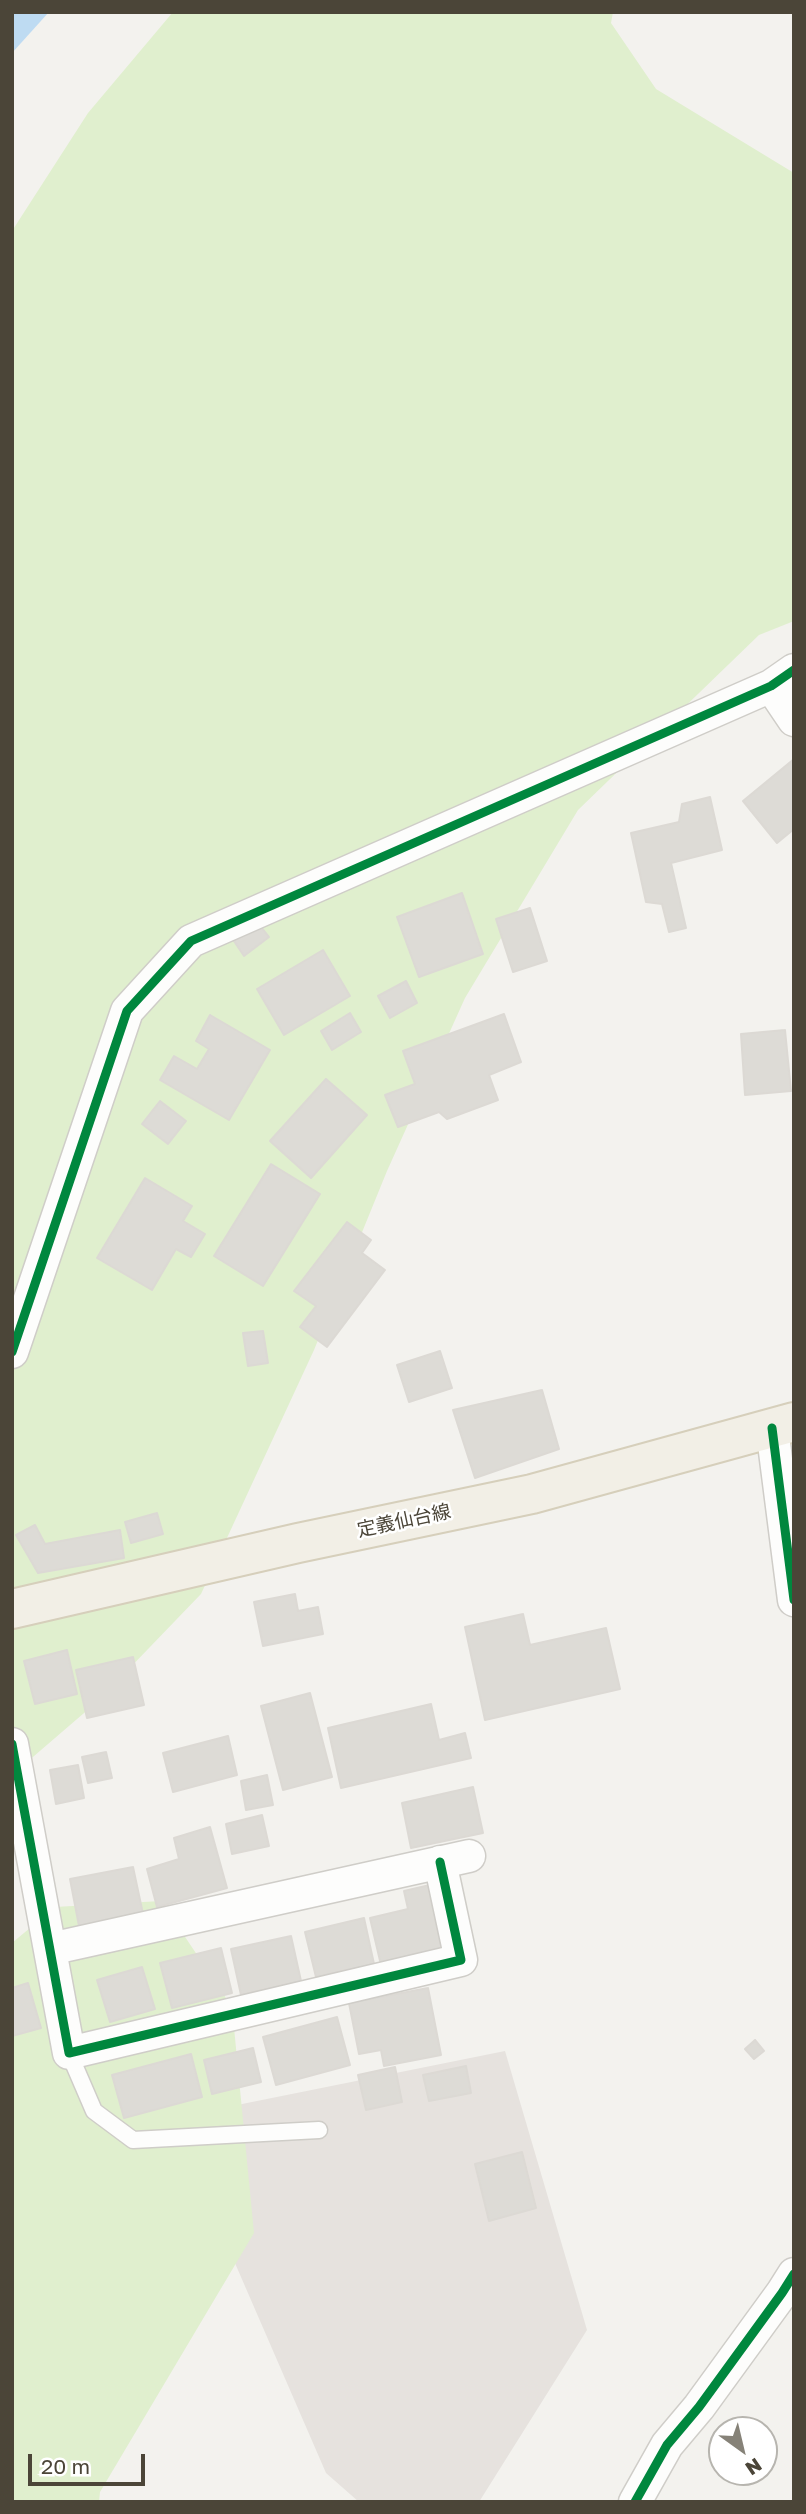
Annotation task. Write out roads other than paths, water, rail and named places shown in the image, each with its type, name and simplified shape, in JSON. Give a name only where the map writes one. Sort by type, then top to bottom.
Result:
[{"type":"main road","name":"定義仙台線","points":[[12,1609],[284,1546],[532,1494],[783,1425]]},
{"type":"street","points":[[12,1352],[127,1011],[191,941],[783,678],[794,720]]},
{"type":"street","points":[[783,1425],[794,1600]]},
{"type":"street","points":[[12,1744],[69,2053],[461,1960],[455,1859],[50,1949]]},
{"type":"street","points":[[635,2502],[667,2445],[707,2397],[794,2274]]},
{"type":"lane","points":[[69,2053],[94,2111],[133,2140],[319,2130]]},
{"type":"water","points":[[12,12],[49,12],[12,53]]}]
